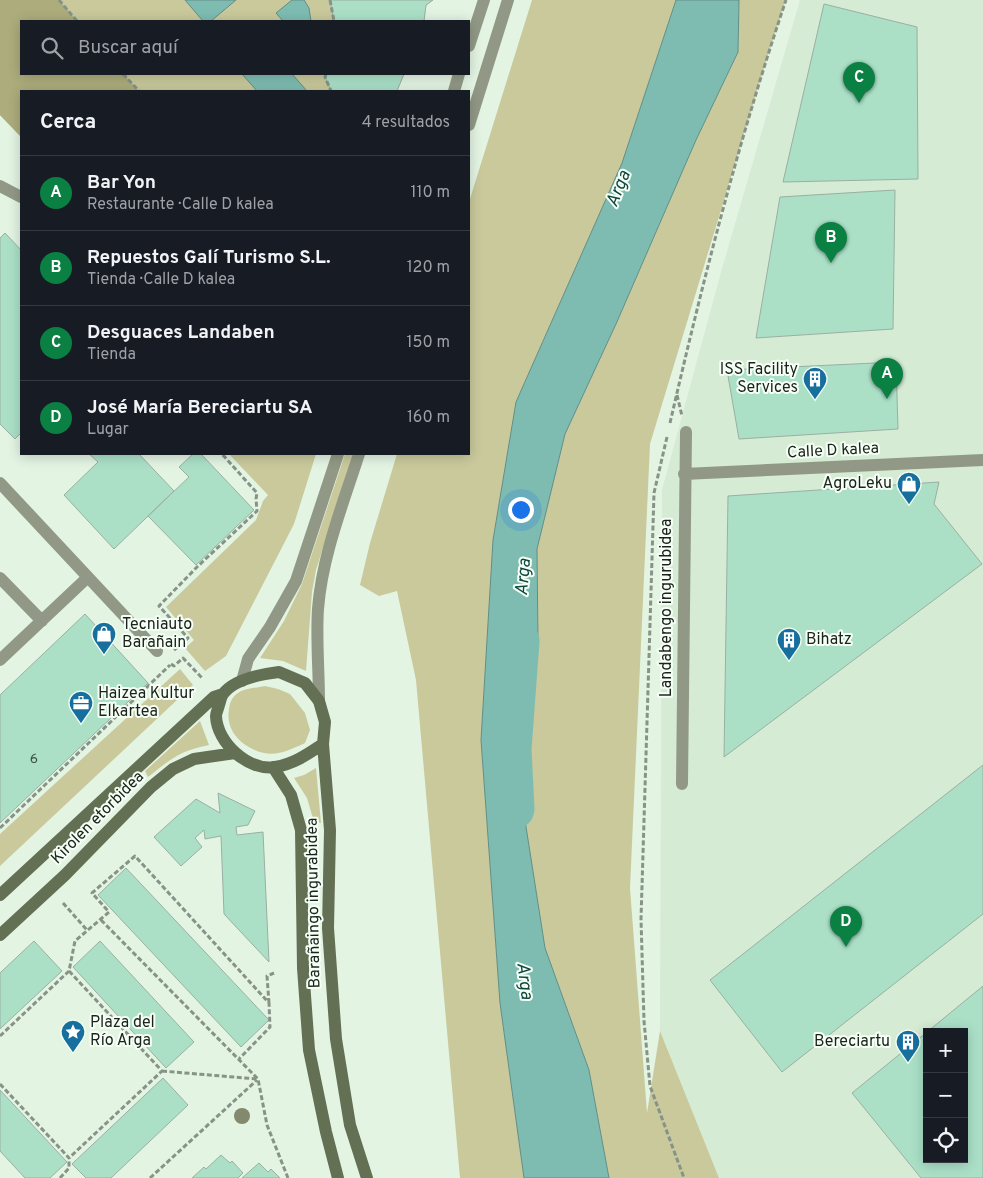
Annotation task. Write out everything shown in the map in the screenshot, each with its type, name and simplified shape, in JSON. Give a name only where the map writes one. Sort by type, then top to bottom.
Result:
[{"type":"main road","points":[[279,672],[305,683],[320,701],[325,722],[323,744],[301,759],[273,767],[254,764],[235,753],[222,736],[216,716],[223,694],[242,682],[256,675],[279,672]]},
{"type":"main road","name":"Kirolen etorbidea","points":[[0,895],[214,697],[223,694]]},
{"type":"main road","name":"Barañaingo ingurabidea","points":[[323,744],[330,830],[328,928],[336,1039],[350,1125],[367,1178]]},
{"type":"main road","name":"Kirolen etorbidea","points":[[0,935],[64,875],[151,788],[174,770],[194,759],[235,753]]},
{"type":"main road","name":"Barañaingo ingurabidea","points":[[273,767],[292,795],[300,830],[304,968],[309,1050],[326,1132],[338,1178]]},
{"type":"street","points":[[470,43],[484,0]]},
{"type":"street","points":[[470,122],[508,0]]},
{"type":"street","points":[[454,90],[459,75]]},
{"type":"street","points":[[0,186],[20,196]]},
{"type":"street","name":"Landabengo ingurubidea","points":[[682,784],[684,474],[686,432]]},
{"type":"street","points":[[242,682],[248,659],[270,628],[296,581],[338,455]]},
{"type":"street","points":[[320,701],[318,610],[323,575],[359,455]]},
{"type":"street","name":"Calle D kalea","points":[[684,474],[983,460]]},
{"type":"street","points":[[0,483],[157,651]]},
{"type":"street","points":[[0,660],[88,577]]},
{"type":"street","points":[[0,578],[42,621]]},
{"type":"path","points":[[59,0],[77,20]]},
{"type":"path","points":[[330,0],[334,20]]},
{"type":"path","points":[[124,75],[138,90]]},
{"type":"path","points":[[326,75],[331,90]]},
{"type":"path","points":[[172,664],[174,666],[183,658],[203,679]]},
{"type":"path","points":[[0,1036],[70,972],[75,941],[109,912],[92,893],[135,856],[269,1003]]},
{"type":"path","points":[[63,903],[87,930]]},
{"type":"path","points":[[101,920],[258,1079],[267,1125],[288,1178]]},
{"type":"path","points":[[70,972],[162,1071],[258,1079]]},
{"type":"path","points":[[239,1059],[270,1027],[268,976],[274,973]]},
{"type":"path","points":[[69,1158],[162,1071]]},
{"type":"path","points":[[150,1178],[258,1079]]},
{"type":"path","points":[[0,1084],[69,1158],[69,1168],[60,1178]]},
{"type":"shaded area","points":[[0,0],[433,0],[426,6],[424,20],[20,20],[20,75],[404,75],[397,90],[20,90],[20,136],[0,115]]},
{"type":"shaded area","points":[[532,0],[676,0],[622,163],[516,402],[493,540],[481,740],[500,1003],[524,1178],[460,1178],[416,680],[397,591],[379,596],[360,585],[370,543],[397,455],[470,455],[470,199]]},
{"type":"shaded area","points":[[739,0],[786,0],[650,444],[630,888],[647,1113],[660,1031],[719,1178],[609,1178],[589,1070],[545,948],[524,814],[504,722],[538,643],[537,549],[565,434],[616,324],[696,140],[738,52]]},
{"type":"shaded area","points":[[800,0],[983,0],[983,1178],[719,1178],[660,1031],[662,490],[721,272]]},
{"type":"shaded area","points":[[230,455],[316,455],[294,524],[226,656],[205,671],[185,648],[194,640],[166,607],[256,520],[263,501],[268,495]]},
{"type":"shaded area","points":[[345,455],[353,455],[316,570],[312,592],[306,671],[283,661],[260,658],[284,621],[302,584]]},
{"type":"shaded area","points":[[180,669],[193,685],[0,866],[0,834]]},
{"type":"shaded area","points":[[265,686],[290,694],[305,713],[310,730],[305,743],[290,750],[269,754],[256,751],[237,738],[228,717],[229,706],[233,698],[244,690]]},
{"type":"shaded area","points":[[200,721],[209,745],[176,756],[148,777],[145,771]]},
{"type":"shaded area","points":[[316,768],[321,823],[314,822],[307,798],[294,778]]},
{"type":"green space","points":[[0,0],[59,0],[76,20],[20,20],[20,75],[124,75],[138,90],[20,90],[20,136],[0,115]]},
{"type":"water","points":[[185,0],[236,0],[212,20],[202,20]]},
{"type":"water","points":[[292,0],[304,0],[309,8],[311,20],[282,20],[276,13]]},
{"type":"water","points":[[676,0],[739,0],[738,52],[696,140],[616,324],[565,434],[537,549],[538,643],[504,722],[524,814],[545,948],[589,1070],[609,1178],[524,1178],[500,1003],[481,740],[493,540],[516,402],[622,163]]},
{"type":"water","points":[[243,75],[293,75],[306,90],[256,90]]},
{"type":"building","points":[[330,0],[433,0],[426,5],[424,20],[334,20]]},
{"type":"building","points":[[824,4],[917,27],[918,179],[783,182]]},
{"type":"building","points":[[326,75],[404,75],[397,90],[331,90]]},
{"type":"building","points":[[895,190],[893,329],[756,338],[780,197]]},
{"type":"building","points":[[5,233],[20,249],[20,434],[15,439],[0,424],[0,238]]},
{"type":"building","name":"ISS Facility Services","points":[[896,362],[898,429],[739,439],[727,370]]},
{"type":"building","points":[[90,455],[140,455],[174,491],[114,549],[64,495],[98,462]]},
{"type":"building","points":[[192,455],[202,455],[254,510],[196,565],[148,516],[189,477],[179,467]]},
{"type":"building","name":"Bihatz","points":[[939,482],[934,504],[982,564],[724,757],[728,496]]},
{"type":"building","points":[[85,614],[148,683],[0,823],[0,695]]},
{"type":"building","points":[[983,765],[983,914],[782,1072],[710,980]]},
{"type":"building","points":[[218,793],[255,811],[248,825],[236,827],[237,835],[263,832],[269,962],[224,914],[221,836],[205,839],[204,830],[195,838],[202,847],[181,866],[154,837],[196,799],[220,813]]},
{"type":"building","points":[[126,868],[269,1020],[241,1047],[98,895]]},
{"type":"building","points":[[34,941],[62,971],[0,1029],[0,973]]},
{"type":"building","points":[[100,941],[194,1042],[166,1068],[73,967]]},
{"type":"building","name":"Bereciartu","points":[[983,986],[983,1178],[921,1178],[852,1093],[923,1035],[923,1163],[968,1163],[968,1028],[932,1028]]},
{"type":"building","points":[[163,1078],[188,1105],[111,1178],[86,1178],[72,1164]]},
{"type":"building","points":[[0,1090],[67,1162],[50,1178],[25,1178],[0,1151]]},
{"type":"building","points":[[221,1155],[230,1163],[232,1161],[243,1173],[238,1178],[192,1178],[204,1167],[206,1169]]},
{"type":"building","points":[[259,1163],[268,1172],[271,1169],[280,1178],[242,1178]]},
{"type":"waterway","name":"Arga","points":[[514,809],[511,749],[519,641]]},
{"type":"place","name":"Desguaces Landaben","points":[[859,103]]},
{"type":"place","name":"Repuestos Galí Turismo S.L.","points":[[831,263]]},
{"type":"place","name":"Bar Yon","points":[[887,399]]},
{"type":"place","name":"ISS Facility Services","points":[[815,400]]},
{"type":"place","name":"AgroLeku","points":[[909,505]]},
{"type":"place","name":"Tecniauto Barañain","points":[[104,655]]},
{"type":"place","name":"Bihatz","points":[[789,661]]},
{"type":"place","name":"Haizea Kultur Elkartea","points":[[81,724]]},
{"type":"place","name":"José María Bereciartu SA","points":[[846,947]]},
{"type":"place","name":"Plaza del Río Arga","points":[[73,1053]]},
{"type":"place","name":"Bereciartu","points":[[908,1063]]}]
